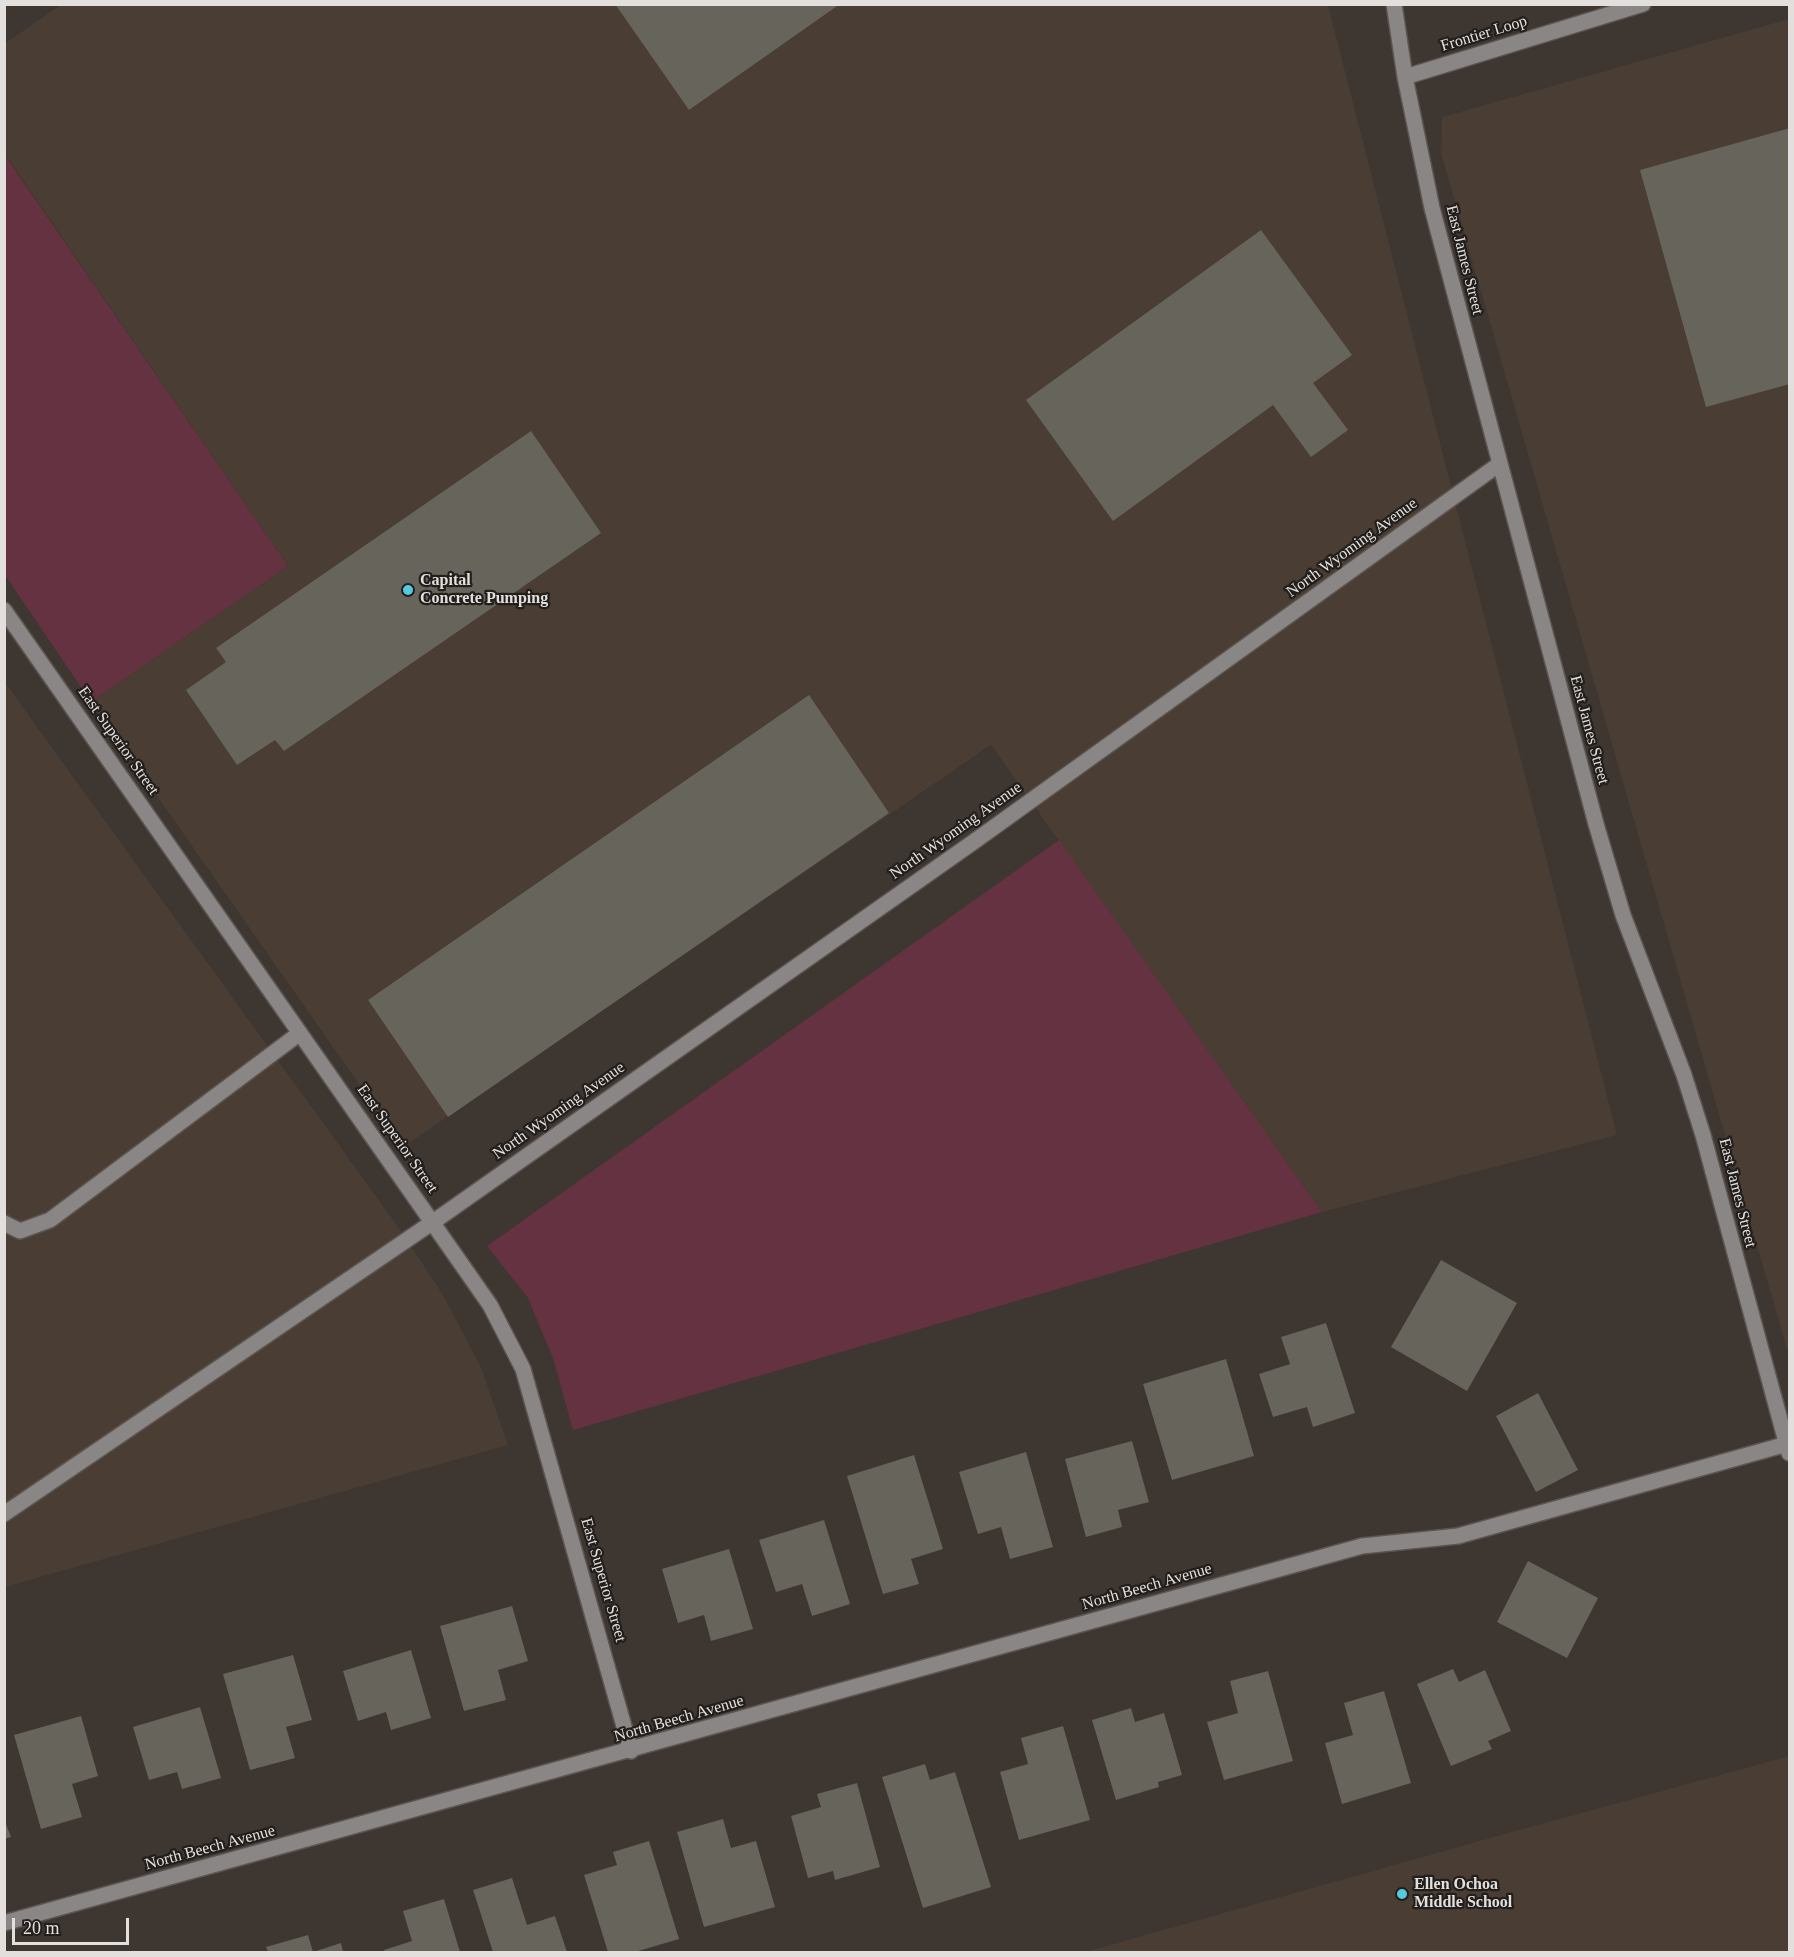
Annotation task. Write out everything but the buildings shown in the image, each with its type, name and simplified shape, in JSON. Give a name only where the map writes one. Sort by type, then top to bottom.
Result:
[{"type":"street","name":"East James Street","points":[[1394,4],[1405,77],[1432,208],[1498,465],[1596,824],[1623,915],[1684,1075],[1703,1135],[1788,1448]]},
{"type":"street","name":"Frontier Loop","points":[[1405,77],[1642,4]]},
{"type":"street","name":"North Wyoming Avenue","points":[[4,1514],[433,1222],[972,843],[1498,465]]},
{"type":"street","name":"East Superior Street","points":[[4,610],[490,1305],[523,1368],[631,1751]]},
{"type":"street","points":[[4,1223],[20,1230],[50,1220],[300,1033]]},
{"type":"street","name":"North Beech Avenue","points":[[4,1923],[631,1751],[1362,1545],[1458,1536],[1788,1448]]},
{"type":"shaded area","points":[[62,4],[1328,5],[1617,1135],[1322,1212],[991,745],[403,1147],[91,702],[288,566],[5,154],[4,44]]},
{"type":"shaded area","points":[[1789,19],[1789,1356],[1441,153],[1442,117]]},
{"type":"shaded area","points":[[4,154],[288,566],[91,702],[5,575]]},
{"type":"shaded area","points":[[4,681],[399,1228],[443,1295],[481,1367],[508,1445],[5,1587]]},
{"type":"shaded area","points":[[1059,840],[1322,1212],[573,1430],[553,1358],[528,1298],[487,1246]]},
{"type":"shaded area","points":[[1789,1756],[1789,1952],[1085,1952],[1497,1836]]},
{"type":"place","name":"Capital Concrete Pumping","points":[[408,590]]},
{"type":"place","name":"Ellen Ochoa Middle School","points":[[1402,1894]]}]
